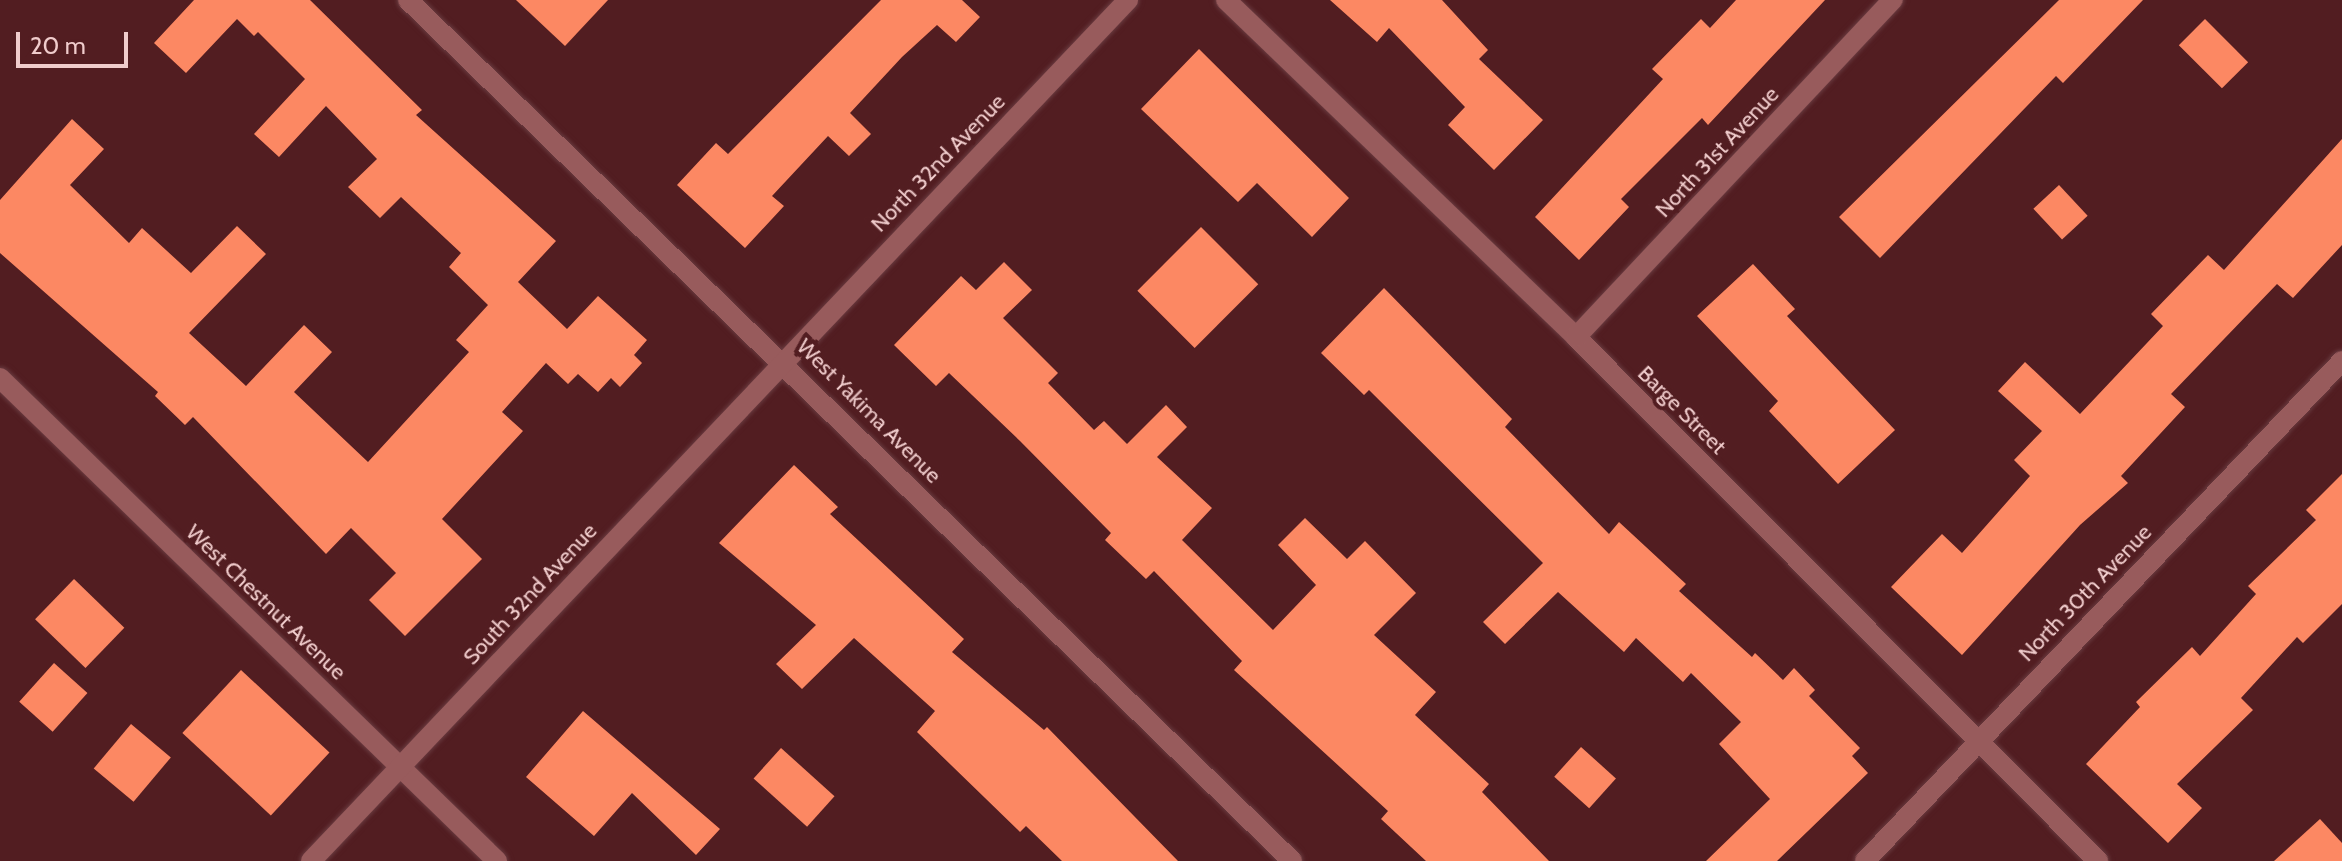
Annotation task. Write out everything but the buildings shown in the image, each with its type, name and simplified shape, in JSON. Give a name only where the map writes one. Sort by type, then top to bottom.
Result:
[{"type":"street","name":"West Yakima Avenue","points":[[408,0],[783,359],[1292,861]]},
{"type":"street","name":"North 32nd Avenue","points":[[783,359],[1128,0]]},
{"type":"street","name":"Barge Street","points":[[1226,0],[1576,337],[2098,861]]},
{"type":"street","name":"North 31st Avenue","points":[[1576,337],[1893,0]]},
{"type":"street","name":"South 32nd Avenue","points":[[311,861],[783,359]]},
{"type":"street","name":"North 30th Avenue","points":[[1865,861],[1976,741],[2342,361]]},
{"type":"street","name":"West Chestnut Avenue","points":[[0,378],[497,861]]}]
